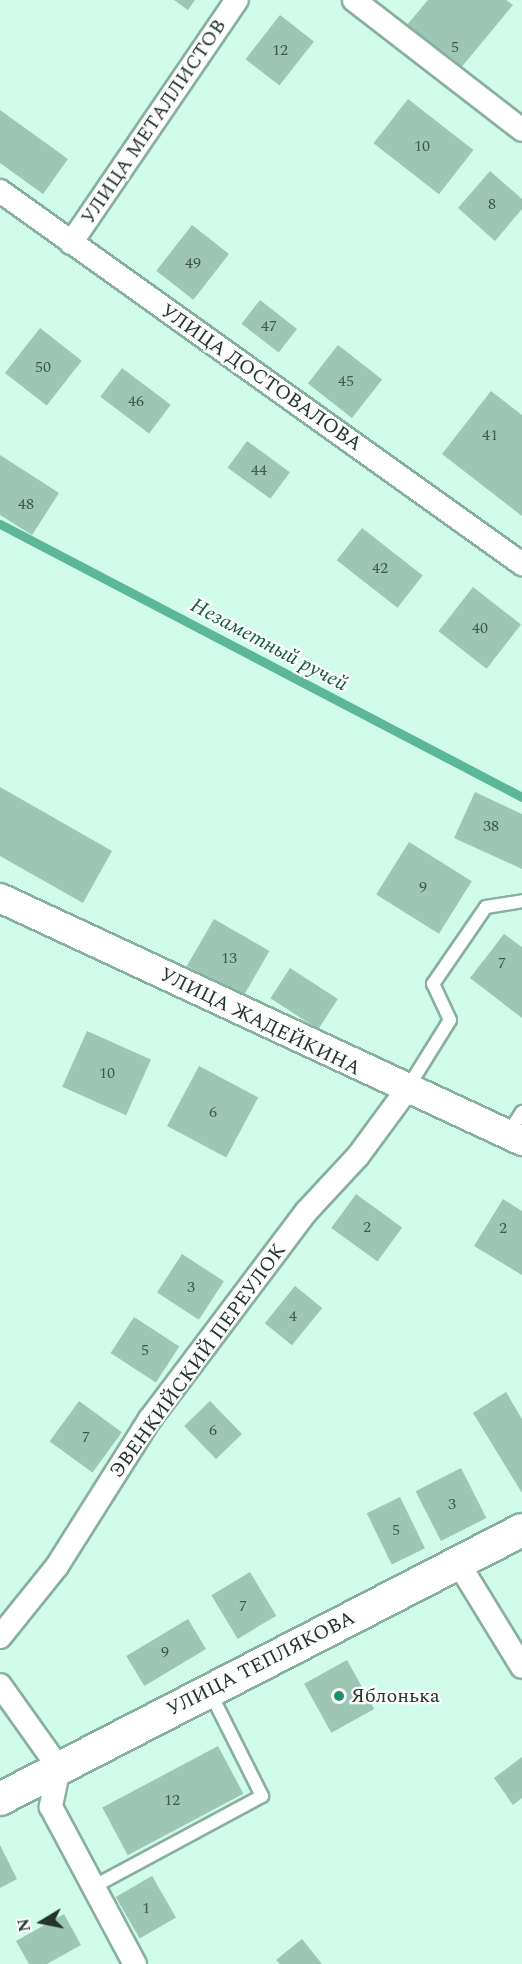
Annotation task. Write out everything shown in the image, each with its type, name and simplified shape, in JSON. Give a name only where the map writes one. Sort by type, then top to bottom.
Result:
[{"type":"main road","name":"УЛИЦА ТЕПЛЯКОВА","points":[[0,1799],[457,1561],[522,1530]]},
{"type":"street","name":"УЛИЦА МЕТАЛЛИСТОВ","points":[[70,243],[237,0]]},
{"type":"street","points":[[354,0],[522,130]]},
{"type":"street","name":"УЛИЦА ДОСТОВАЛОВА","points":[[0,191],[522,564]]},
{"type":"street","name":"УЛИЦА ЖАДЕЙКИНА","points":[[0,898],[406,1091],[518,1129]]},
{"type":"street","name":"ЭВЕНКИЙСКИЙ ПЕРЕУЛОК","points":[[0,1637],[57,1566],[150,1419],[306,1212],[358,1156],[406,1091]]},
{"type":"street","points":[[457,1561],[522,1667]]},
{"type":"street","points":[[0,1685],[58,1768],[51,1807],[91,1888],[135,1964]]},
{"type":"lane","points":[[406,1091],[450,1020],[433,984],[486,907],[522,901]]},
{"type":"lane","points":[[91,1888],[262,1796],[209,1690]]},
{"type":"building","points":[[174,0],[195,0],[188,10]]},
{"type":"building","points":[[428,0],[506,0],[513,5],[460,69],[407,25]]},
{"type":"building","points":[[280,15],[314,41],[279,86],[246,59]]},
{"type":"building","points":[[408,99],[473,150],[439,194],[374,143]]},
{"type":"building","points":[[0,110],[68,159],[43,194],[0,163]]},
{"type":"building","points":[[490,171],[522,199],[522,209],[495,241],[458,208]]},
{"type":"building","points":[[192,225],[229,254],[193,300],[156,271]]},
{"type":"building","points":[[260,300],[297,329],[279,353],[242,324]]},
{"type":"building","points":[[40,328],[82,361],[47,406],[5,373]]},
{"type":"building","points":[[338,345],[382,379],[352,418],[308,384]]},
{"type":"building","points":[[122,368],[171,405],[149,433],[100,397]]},
{"type":"building","points":[[491,391],[522,415],[522,516],[442,454]]},
{"type":"building","points":[[247,441],[290,472],[270,499],[228,468]]},
{"type":"building","points":[[0,455],[59,493],[32,535],[0,515]]},
{"type":"building","points":[[362,528],[423,575],[397,608],[337,560]]},
{"type":"building","points":[[473,587],[521,625],[487,669],[439,631]]},
{"type":"building","points":[[0,787],[112,851],[83,903],[0,856]]},
{"type":"building","points":[[475,792],[522,814],[522,869],[454,838]]},
{"type":"building","points":[[409,842],[472,881],[439,934],[376,895]]},
{"type":"building","points":[[214,919],[269,951],[242,998],[187,966]]},
{"type":"building","points":[[504,934],[522,947],[522,1018],[470,978]]},
{"type":"building","points":[[290,968],[338,999],[318,1029],[270,998]]},
{"type":"building","points":[[87,1031],[151,1059],[126,1115],[62,1087]]},
{"type":"building","points":[[199,1066],[258,1097],[226,1157],[167,1126]]},
{"type":"building","points":[[356,1194],[402,1228],[377,1261],[331,1228]]},
{"type":"building","points":[[503,1199],[522,1211],[522,1275],[474,1246]]},
{"type":"building","points":[[182,1254],[224,1281],[199,1320],[157,1293]]},
{"type":"building","points":[[295,1286],[322,1308],[292,1345],[265,1323]]},
{"type":"building","points":[[134,1317],[179,1346],[156,1382],[111,1353]]},
{"type":"building","points":[[506,1392],[522,1419],[522,1493],[473,1413]]},
{"type":"building","points":[[79,1401],[122,1432],[92,1473],[50,1441]]},
{"type":"building","points":[[210,1401],[242,1434],[216,1459],[184,1426]]},
{"type":"building","points":[[461,1468],[486,1518],[441,1541],[416,1491]]},
{"type":"building","points":[[400,1497],[425,1548],[392,1564],[367,1513]]},
{"type":"building","points":[[250,1572],[276,1616],[238,1639],[211,1595]]},
{"type":"building","points":[[188,1619],[206,1649],[144,1686],[126,1656]]},
{"type":"building","name":"Яблонька","points":[[347,1660],[374,1709],[331,1733],[304,1684]]},
{"type":"building","points":[[218,1746],[243,1794],[128,1855],[102,1808]]},
{"type":"building","points":[[522,1757],[522,1798],[513,1805],[494,1778]]},
{"type":"building","points":[[0,1845],[17,1879],[0,1888]]},
{"type":"building","points":[[152,1876],[176,1918],[140,1939],[116,1897]]},
{"type":"building","points":[[64,1914],[81,1945],[47,1964],[29,1964],[16,1941]]},
{"type":"building","points":[[302,1939],[322,1964],[280,1964],[276,1960]]},
{"type":"waterway","name":"Незаметный ручей","points":[[0,524],[522,797]]},
{"type":"place","name":"Яблонька","points":[[339,1696]]}]
